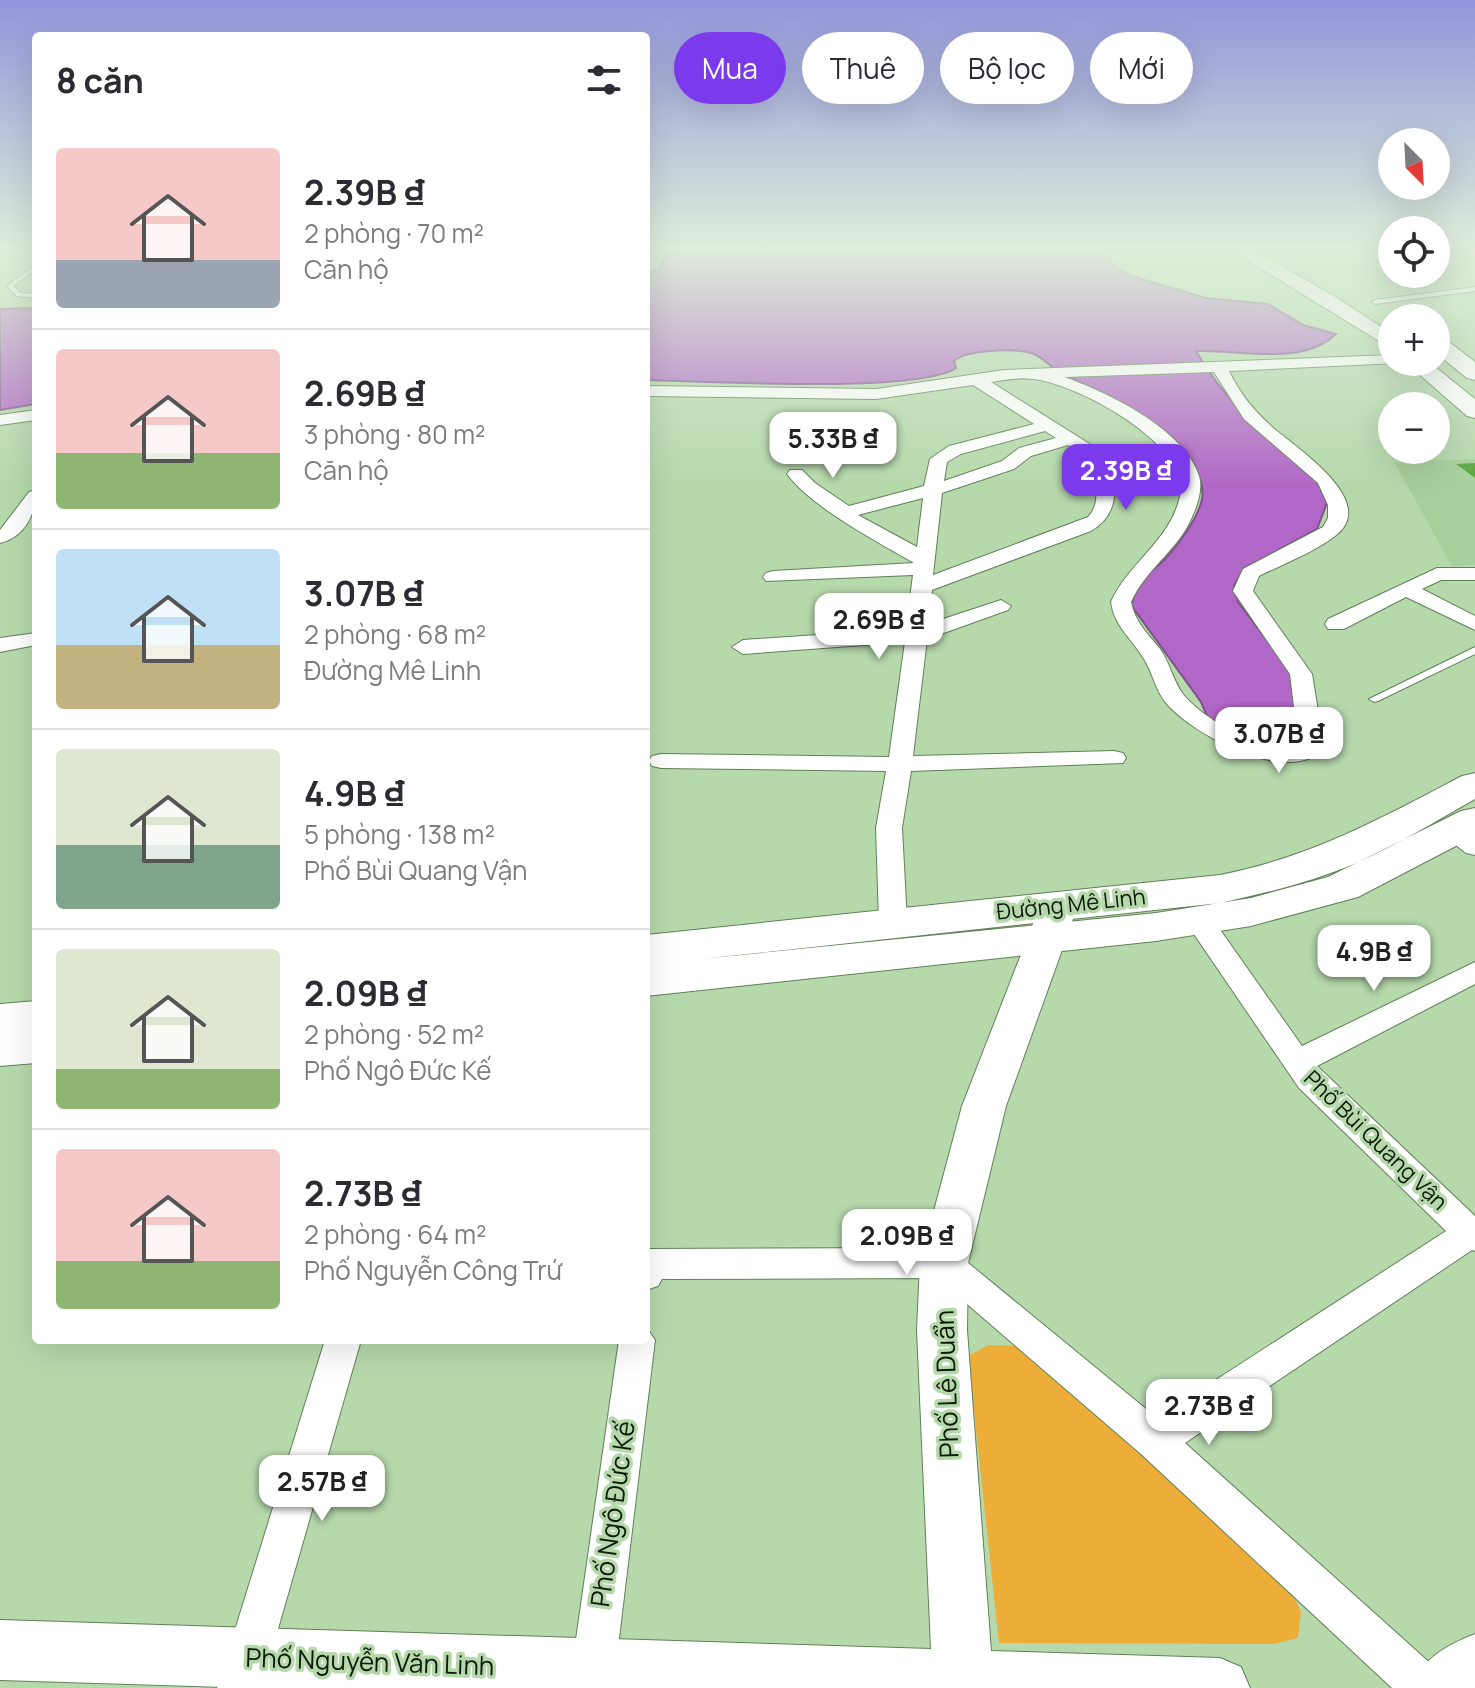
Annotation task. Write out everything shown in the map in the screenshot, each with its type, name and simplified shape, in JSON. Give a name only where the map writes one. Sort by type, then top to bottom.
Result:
[{"type":"main road","name":"Đường Mê Linh","points":[[650,979],[1052,922],[1272,878],[1357,847],[1475,784]]},
{"type":"main road","name":"Đường Mê Linh","points":[[650,950],[893,922],[1199,921],[1287,904],[1340,888],[1467,833]]},
{"type":"main road","points":[[0,1020],[32,1017]]},
{"type":"main road","points":[[0,1049],[32,1046]]},
{"type":"street","points":[[1450,360],[1475,373]]},
{"type":"street","points":[[650,391],[876,394],[975,379],[1042,374],[1378,361]]},
{"type":"street","points":[[1042,374],[1085,390],[1124,412],[1160,438],[1190,475],[1190,495],[1175,531],[1161,551],[1130,582],[1121,602],[1127,623],[1155,657],[1174,697],[1203,722],[1242,744],[1273,753],[1300,753],[1316,744],[1308,723],[1301,674],[1243,591],[1250,573],[1330,531],[1338,523],[1338,509],[1334,493],[1324,479],[1242,408],[1217,368]]},
{"type":"street","points":[[1433,376],[1475,411]]},
{"type":"street","points":[[773,577],[925,572],[1098,521],[1105,511],[1106,495],[1098,457],[975,379]]},
{"type":"street","points":[[0,420],[32,416]]},
{"type":"street","points":[[893,922],[889,828],[939,459],[955,450],[1048,425]]},
{"type":"street","points":[[846,512],[933,490],[1008,465],[1031,450],[1071,439]]},
{"type":"street","points":[[796,474],[805,488],[846,512],[925,572]]},
{"type":"street","points":[[0,537],[11,532],[32,502]]},
{"type":"street","points":[[1336,624],[1437,574],[1475,574]]},
{"type":"street","points":[[1405,589],[1475,624]]},
{"type":"street","points":[[743,647],[916,635],[1001,606]]},
{"type":"street","points":[[0,645],[32,640]]},
{"type":"street","points":[[661,761],[899,764],[1114,758]]},
{"type":"street","name":"Phố Bùi Quang Vận","points":[[1199,921],[1310,1080],[1474,1233]]},
{"type":"street","name":"Phố Lê Duẩn","points":[[963,1684],[942,1330],[944,1263],[984,1106],[1052,922]]},
{"type":"street","points":[[1297,1062],[1475,972]]},
{"type":"street","points":[[1155,1441],[1474,1233]]},
{"type":"street","points":[[650,1264],[944,1263],[1155,1441],[1424,1688]]},
{"type":"street","points":[[243,1673],[342,1344]]},
{"type":"street","name":"Phố Ngô Đức Kế","points":[[592,1678],[636,1344]]},
{"type":"street","name":"Phố Nguyễn Văn Linh","points":[[0,1650],[243,1673],[1220,1688]]},
{"type":"street","points":[[1441,1688],[1475,1664]]},
{"type":"lane","points":[[1374,699],[1475,650]]},
{"type":"shaded area","points":[[0,329],[32,329],[32,405],[0,410]]},
{"type":"shaded area","points":[[650,329],[1317,329],[1336,334],[1322,344],[1288,353],[1196,351],[1237,407],[1322,485],[1328,500],[1317,529],[1247,567],[1234,585],[1238,602],[1293,674],[1307,738],[1299,744],[1273,746],[1229,733],[1217,726],[1209,719],[1201,702],[1131,605],[1140,582],[1180,540],[1202,499],[1200,479],[1188,459],[1147,422],[1038,356],[1023,351],[968,354],[954,361],[956,368],[934,376],[899,381],[759,383],[650,380]]},
{"type":"shaded area","points":[[1475,459],[1475,565],[1452,566],[1395,464],[1450,464],[1450,460]]},
{"type":"shaded area","points":[[988,1345],[1020,1346],[1290,1588],[1301,1612],[1298,1638],[1274,1644],[999,1643],[968,1356]]},
{"type":"building","points":[[1475,463],[1475,478],[1456,464]]}]
